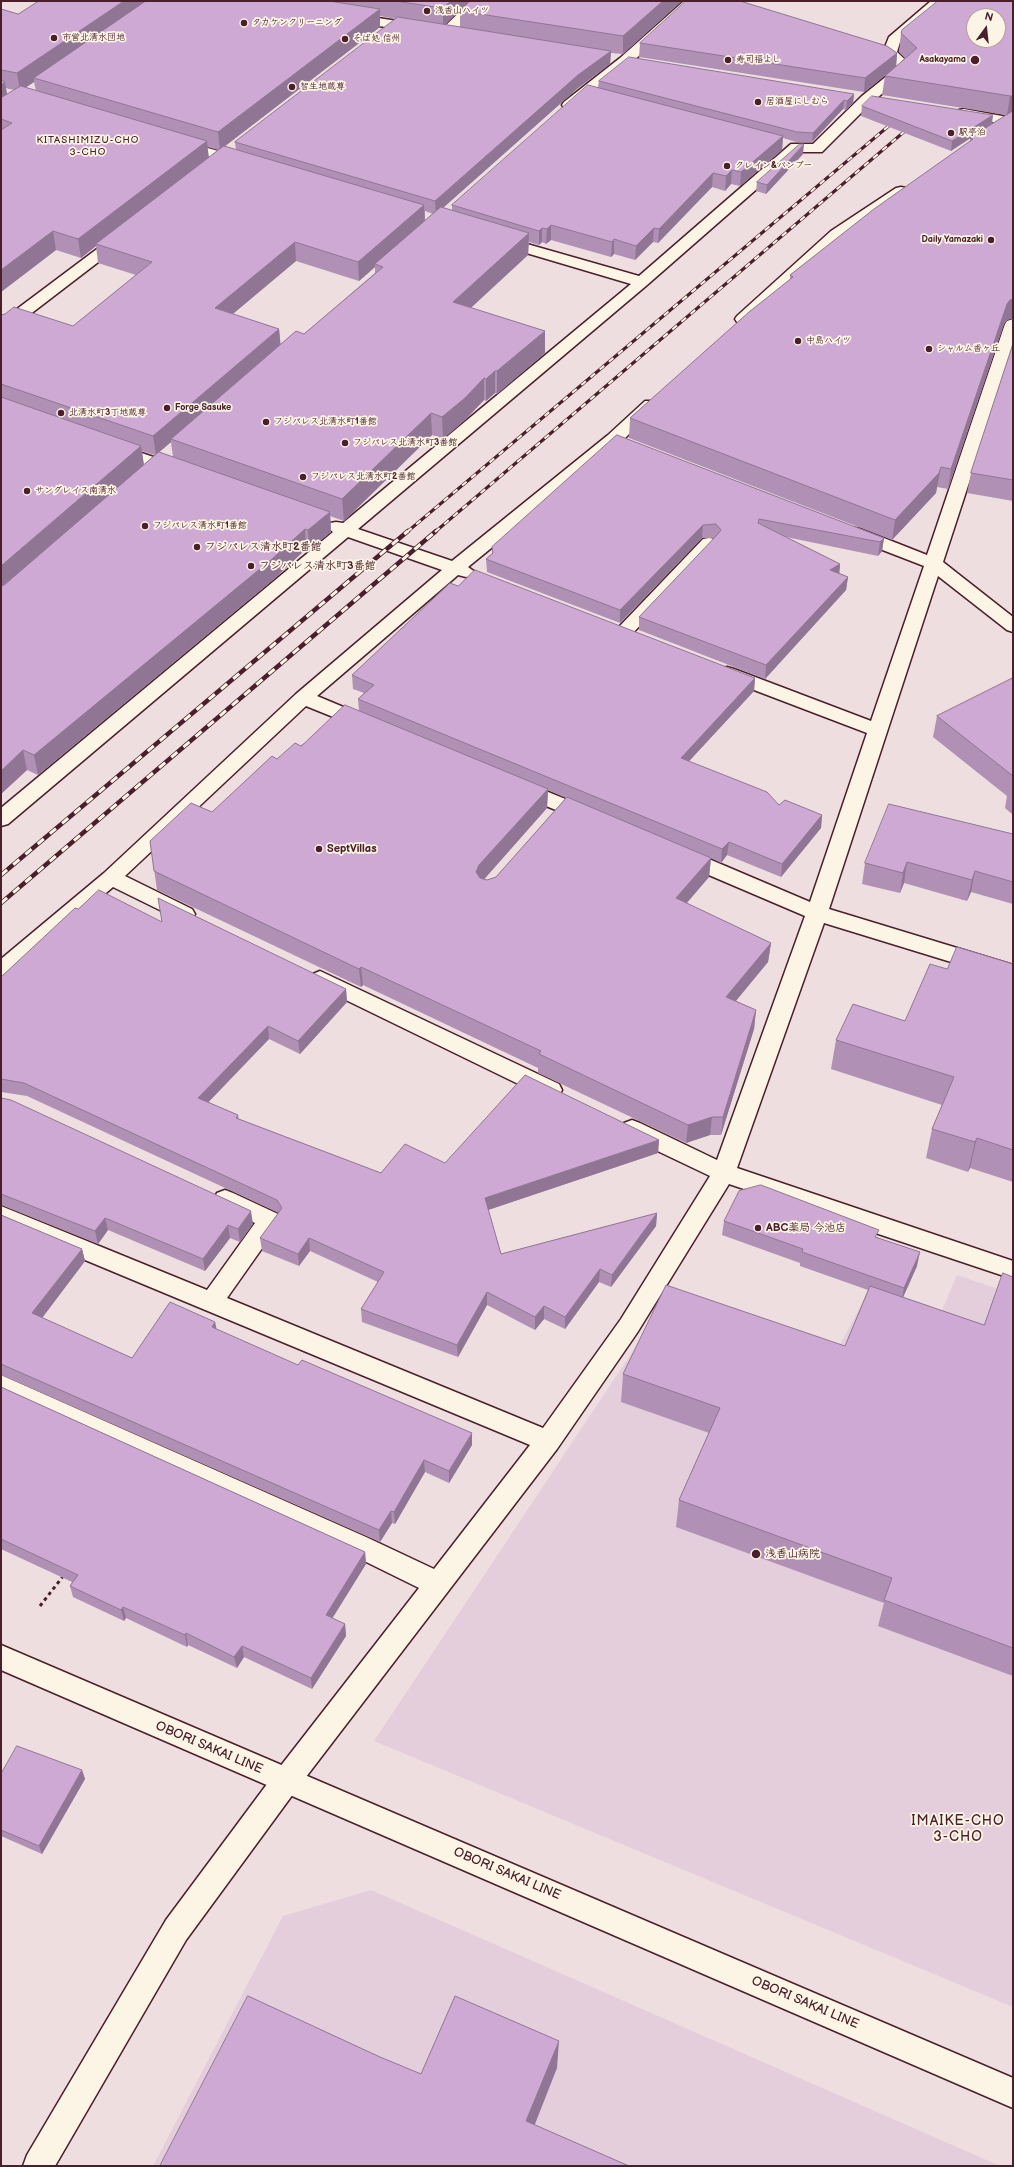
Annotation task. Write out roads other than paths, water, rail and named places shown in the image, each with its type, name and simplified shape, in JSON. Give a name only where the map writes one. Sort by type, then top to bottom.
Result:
[{"type":"street","points":[[447,32],[479,1]]},
{"type":"street","points":[[561,113],[584,92],[625,61],[692,1]]},
{"type":"street","points":[[890,53],[894,40],[939,1]]},
{"type":"street","points":[[341,16],[463,34]]},
{"type":"street","points":[[382,35],[394,25]]},
{"type":"street","points":[[1,820],[642,282],[788,145],[817,149],[867,99],[906,67],[890,53],[868,46]]},
{"type":"street","points":[[610,58],[641,63]]},
{"type":"street","points":[[584,92],[599,96]]},
{"type":"street","points":[[948,110],[1012,121]]},
{"type":"street","points":[[989,134],[1012,121]]},
{"type":"street","points":[[165,140],[256,167]]},
{"type":"street","points":[[213,167],[238,148]]},
{"type":"street","points":[[730,331],[836,234],[916,182]]},
{"type":"street","points":[[1,329],[132,229]]},
{"type":"street","points":[[491,238],[642,282]]},
{"type":"street","points":[[38,2166],[176,1930],[286,1781],[548,1441],[629,1326],[724,1173],[817,913],[932,563],[1010,342],[1013,324]]},
{"type":"street","points":[[1,971],[111,878],[303,698],[455,568],[621,442],[660,396]]},
{"type":"street","points":[[98,443],[194,477]]},
{"type":"street","points":[[318,521],[484,579]]},
{"type":"street","points":[[836,525],[932,563],[1013,626]]},
{"type":"street","points":[[623,633],[709,543]]},
{"type":"street","points":[[710,666],[878,730]]},
{"type":"street","points":[[303,698],[382,731]]},
{"type":"street","points":[[505,781],[606,824]]},
{"type":"street","points":[[548,822],[563,805]]},
{"type":"street","points":[[664,848],[817,913],[1013,973]]},
{"type":"street","points":[[111,878],[204,923]]},
{"type":"street","points":[[303,971],[567,1098]]},
{"type":"street","points":[[617,1122],[724,1173],[1013,1270]]},
{"type":"street","points":[[205,1190],[270,1220],[212,1301]]},
{"type":"street","points":[[1,1215],[548,1441]]},
{"type":"street","points":[[1,1385],[357,1545],[438,1584]]},
{"type":"street","name":"OBORI SAKAI LINE","points":[[1,1657],[1013,2093]]},
{"type":"railway","points":[[407,532],[897,119]]},
{"type":"railway","points":[[435,532],[912,125]]},
{"type":"railway","points":[[1,875],[408,531]]},
{"type":"railway","points":[[1,903],[436,531]]},
{"type":"place","name":"浅香山ハイツ","points":[[427,11]]},
{"type":"place","name":"タカケンクリーニング","points":[[244,23]]},
{"type":"place","name":"市営北清水団地","points":[[54,38]]},
{"type":"place","name":"そば処 信州","points":[[345,39]]},
{"type":"place","name":"寿司福よし","points":[[728,60]]},
{"type":"place","name":"Asakayama","points":[[975,60]]},
{"type":"place","name":"智生地蔵尊","points":[[292,87]]},
{"type":"place","name":"居酒屋にしむら","points":[[758,102]]},
{"type":"place","name":"駅亭泊","points":[[951,133]]},
{"type":"place","name":"クレイン&バンブー","points":[[727,166]]},
{"type":"place","name":"Daily Yamazaki","points":[[991,240]]},
{"type":"place","name":"中島ハイツ","points":[[798,341]]},
{"type":"place","name":"シャルム香ヶ丘","points":[[929,349]]},
{"type":"place","name":"Forge Sasuke","points":[[167,408]]},
{"type":"place","name":"北清水町3丁地蔵尊","points":[[61,413]]},
{"type":"place","name":"フジパレス北清水町1番館","points":[[266,422]]},
{"type":"place","name":"フジパレス北清水町3番館","points":[[345,443]]},
{"type":"place","name":"フジパレス北清水町2番館","points":[[303,477]]},
{"type":"place","name":"サングレイス南清水","points":[[27,491]]},
{"type":"place","name":"フジパレス清水町1番館","points":[[145,526]]},
{"type":"place","name":"フジパレス清水町2番館","points":[[197,547]]},
{"type":"place","name":"フジパレス清水町3番館","points":[[251,566]]},
{"type":"place","name":"SeptVillas","points":[[319,849]]},
{"type":"place","name":"ABC薬局 今池店","points":[[758,1228]]},
{"type":"place","name":"浅香山病院","points":[[756,1554]]},
{"type":"district","name":"KITASHIMIZU-CHO 3-CHO","points":[[88,146]]},
{"type":"district","name":"IMAIKE-CHO 3-CHO","points":[[958,1830]]}]
